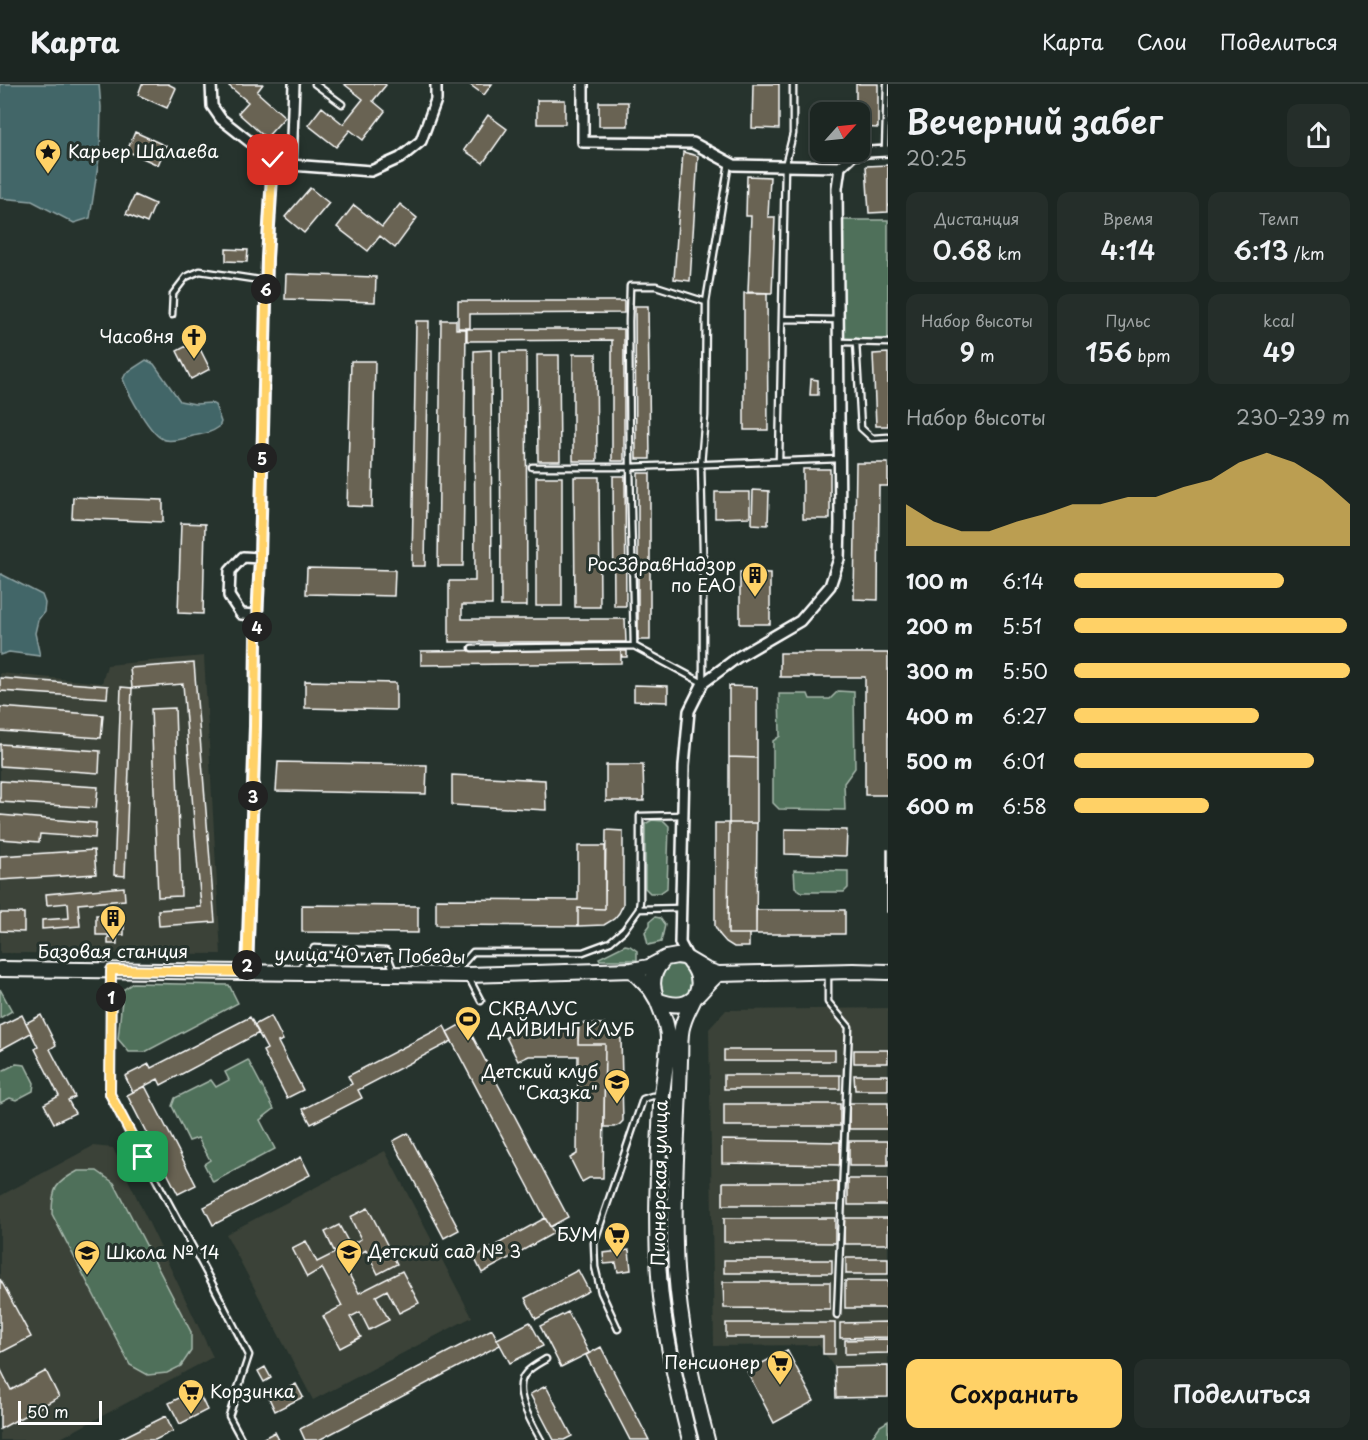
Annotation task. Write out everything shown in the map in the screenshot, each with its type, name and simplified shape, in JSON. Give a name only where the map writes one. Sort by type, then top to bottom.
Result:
[{"type":"main road","points":[[657,1000],[652,986],[652,978],[656,969],[666,958],[677,956],[684,957],[718,974],[888,972]]},
{"type":"main road","name":"улица 40 лет Победы","points":[[0,969],[468,975],[632,970],[650,967],[666,958]]},
{"type":"main road","points":[[689,960],[697,970],[699,978],[699,987],[694,998]]},
{"type":"main road","points":[[632,970],[657,1000],[676,1006],[685,1004],[694,998],[718,974]]},
{"type":"main road","name":"Пионерская улица","points":[[694,998],[682,1025],[675,1229],[676,1271],[685,1344],[707,1440]]},
{"type":"main road","name":"Пионерская улица","points":[[657,1000],[667,1025],[668,1039],[661,1103],[659,1271],[675,1378],[690,1440]]},
{"type":"street","points":[[211,84],[212,106],[221,119],[273,160],[291,165],[371,171],[400,158],[421,141],[436,100],[436,84]]},
{"type":"street","points":[[291,165],[294,84]]},
{"type":"street","points":[[583,84],[583,142],[693,143],[734,165],[840,166],[853,155],[887,151]]},
{"type":"street","points":[[247,972],[266,281],[273,160]]},
{"type":"street","points":[[689,960],[680,943],[682,815],[689,711],[703,683],[738,657],[800,621],[830,586],[839,558],[837,188],[840,166]]},
{"type":"street","points":[[257,615],[241,614],[229,596],[230,571],[243,557],[260,558]]},
{"type":"street","points":[[666,958],[680,943]]},
{"type":"lane","points":[[315,84],[324,86],[342,104]]},
{"type":"lane","points":[[778,461],[785,166],[793,134],[793,84]]},
{"type":"lane","points":[[887,84],[887,151]]},
{"type":"lane","points":[[472,648],[634,646],[703,683],[701,464],[705,416],[706,302],[729,162]]},
{"type":"lane","points":[[172,315],[172,294],[186,277],[200,272],[266,281]]},
{"type":"lane","points":[[634,646],[630,467],[630,286],[656,286],[706,302]]},
{"type":"lane","points":[[782,320],[839,320]]},
{"type":"lane","points":[[839,342],[888,343]]},
{"type":"lane","points":[[856,342],[861,428],[872,438],[888,437]]},
{"type":"lane","points":[[532,467],[630,467],[840,459]]},
{"type":"lane","points":[[452,975],[473,952],[583,952],[610,942],[624,930],[639,909],[640,816],[682,815]]},
{"type":"lane","points":[[639,909],[681,908]]},
{"type":"lane","points":[[296,973],[314,948],[386,951],[395,974]]},
{"type":"lane","points":[[111,970],[110,1094],[249,1355],[229,1416],[242,1440]]},
{"type":"lane","points":[[828,972],[828,1002],[849,1027],[837,1315]]},
{"type":"lane","points":[[468,975],[481,1001]]},
{"type":"lane","points":[[618,1329],[601,1292],[595,1267],[594,1243],[643,1099],[657,1096],[661,1103]]},
{"type":"lane","points":[[659,1271],[676,1271]]},
{"type":"lane","points":[[541,1440],[521,1397],[520,1383],[525,1374],[546,1359]]},
{"type":"shaded area","points":[[204,656],[221,954],[0,953],[0,673],[102,683],[107,665]]},
{"type":"shaded area","points":[[888,1008],[888,1368],[835,1369],[819,1345],[714,1346],[709,1029],[726,1010]]},
{"type":"shaded area","name":"Школа № 14","points":[[93,1146],[113,1148],[213,1357],[57,1440],[0,1440],[0,1196]]},
{"type":"shaded area","name":"Детский сад № 3","points":[[385,1151],[472,1317],[313,1400],[226,1234]]},
{"type":"green space","points":[[840,220],[888,220],[888,339],[844,340]]},
{"type":"green space","points":[[838,691],[854,692],[855,768],[844,783],[845,810],[779,809],[773,803],[773,741],[780,736],[779,694],[808,694],[810,699],[830,699]]},
{"type":"green space","points":[[652,820],[664,821],[669,826],[667,888],[660,893],[650,893],[645,888],[645,824]]},
{"type":"green space","points":[[794,870],[848,871],[848,888],[844,892],[802,892],[795,887]]},
{"type":"green space","points":[[655,917],[660,918],[665,925],[661,942],[648,945],[645,932],[650,921]]},
{"type":"green space","points":[[625,945],[637,951],[637,960],[600,960],[599,958]]},
{"type":"green space","points":[[675,962],[688,969],[694,977],[690,994],[679,1000],[662,996],[656,978],[668,964]]},
{"type":"green space","points":[[133,983],[229,985],[238,1003],[145,1052],[129,1052],[118,1039],[123,990]]},
{"type":"green space","points":[[0,989],[12,1011],[0,1018]]},
{"type":"green space","points":[[248,1060],[274,1109],[260,1120],[275,1149],[213,1182],[204,1164],[210,1160],[198,1138],[189,1141],[172,1106],[175,1098],[211,1080],[216,1087],[229,1080],[225,1072]]},
{"type":"green space","points":[[16,1064],[25,1065],[34,1083],[33,1091],[16,1100],[10,1098],[0,1103],[0,1072]]},
{"type":"green space","points":[[78,1171],[97,1171],[114,1183],[191,1332],[191,1351],[181,1366],[167,1373],[148,1375],[130,1365],[52,1214],[56,1187]]},
{"type":"green space","points":[[888,1421],[888,1440],[870,1440],[880,1426]]},
{"type":"water","name":"Карьер Шалаева","points":[[0,84],[99,84],[100,152],[90,218],[74,223],[32,201],[0,198]]},
{"type":"water","points":[[146,360],[154,364],[180,401],[215,405],[221,422],[219,427],[207,433],[176,440],[165,440],[159,437],[141,414],[123,379],[126,373]]},
{"type":"water","points":[[1,574],[42,595],[45,603],[44,612],[38,620],[35,633],[40,656],[9,652],[0,655]]},
{"type":"building","points":[[142,84],[168,84],[176,88],[167,108],[138,95]]},
{"type":"building","points":[[231,84],[263,84],[257,92],[285,117],[266,138],[238,113],[248,102],[229,86]]},
{"type":"building","points":[[344,84],[385,84],[373,101],[385,111],[363,140],[350,130],[336,147],[308,125],[322,107],[343,124],[363,99]]},
{"type":"building","points":[[469,84],[492,84],[484,95]]},
{"type":"building","points":[[753,84],[779,84],[779,129],[752,128]]},
{"type":"building","points":[[856,84],[878,84],[878,128],[870,128],[870,102],[856,102]]},
{"type":"building","points":[[537,100],[565,100],[565,124],[537,124]]},
{"type":"building","points":[[599,102],[628,102],[628,126],[599,126]]},
{"type":"building","points":[[488,115],[507,129],[483,163],[464,150]]},
{"type":"building","points":[[135,132],[166,146],[158,165],[127,151]]},
{"type":"building","points":[[683,152],[698,156],[690,281],[674,279]]},
{"type":"building","points":[[888,165],[888,212],[869,213],[866,166]]},
{"type":"building","points":[[747,176],[770,177],[768,217],[775,217],[772,293],[748,292],[751,216],[746,216]]},
{"type":"building","points":[[310,188],[329,203],[304,233],[285,217]]},
{"type":"building","points":[[135,195],[155,204],[147,223],[126,214]]},
{"type":"building","points":[[400,204],[417,218],[395,248],[380,236],[368,251],[337,227],[354,205],[382,227]]},
{"type":"building","points":[[226,249],[248,250],[247,262],[226,261]]},
{"type":"building","points":[[286,274],[376,277],[375,302],[285,299]]},
{"type":"building","points":[[744,293],[767,293],[768,430],[744,430]]},
{"type":"building","points":[[458,301],[624,301],[624,313],[470,314],[470,328],[458,328]]},
{"type":"building","points":[[635,306],[648,306],[650,459],[636,459]]},
{"type":"building","points":[[441,320],[456,320],[456,329],[466,329],[463,566],[438,566]]},
{"type":"building","points":[[416,321],[429,321],[425,566],[412,566]]},
{"type":"building","points":[[467,329],[624,329],[624,461],[612,461],[612,340],[467,341]]},
{"type":"building","name":"Часовня","points":[[196,341],[210,369],[191,379],[177,351]]},
{"type":"building","points":[[491,350],[492,605],[462,605],[462,619],[625,619],[626,642],[449,642],[449,581],[475,581],[474,351]]},
{"type":"building","points":[[500,352],[526,352],[527,606],[501,606]]},
{"type":"building","points":[[888,353],[888,426],[876,426],[873,354]]},
{"type":"building","points":[[573,354],[596,354],[597,461],[573,461]]},
{"type":"building","points":[[537,355],[559,355],[560,461],[538,461]]},
{"type":"building","points":[[351,361],[375,361],[372,507],[347,506]]},
{"type":"building","points":[[811,379],[818,380],[818,395],[810,395]]},
{"type":"building","points":[[856,463],[888,463],[888,486],[879,486],[878,600],[854,599]]},
{"type":"building","points":[[803,469],[830,469],[830,519],[803,519]]},
{"type":"building","points":[[638,473],[650,473],[650,640],[638,640]]},
{"type":"building","points":[[613,476],[625,476],[626,606],[614,606]]},
{"type":"building","points":[[536,477],[562,477],[562,606],[536,606]]},
{"type":"building","points":[[574,477],[599,477],[600,607],[575,607]]},
{"type":"building","points":[[753,490],[769,491],[768,525],[752,524]]},
{"type":"building","points":[[715,492],[750,492],[750,517],[715,518]]},
{"type":"building","points":[[73,497],[163,500],[163,522],[72,518]]},
{"type":"building","points":[[181,523],[205,524],[203,614],[178,613]]},
{"type":"building","points":[[307,568],[395,570],[394,596],[306,594]]},
{"type":"building","name":"РосЗдравНадзор по ЕАО","points":[[740,572],[770,573],[770,624],[740,624]]},
{"type":"building","points":[[621,649],[621,663],[421,665],[421,651]]},
{"type":"building","points":[[621,651],[627,651],[627,657],[622,657]]},
{"type":"building","points":[[780,653],[888,653],[888,795],[865,795],[865,677],[780,677]]},
{"type":"building","points":[[194,663],[215,922],[159,926],[158,910],[201,907],[183,684],[132,688],[130,668]]},
{"type":"building","points":[[0,678],[108,686],[107,698],[0,691]]},
{"type":"building","points":[[305,681],[396,683],[396,710],[305,708]]},
{"type":"building","points":[[634,685],[668,686],[668,702],[634,701]]},
{"type":"building","points":[[729,686],[757,687],[757,758],[729,757]]},
{"type":"building","points":[[121,687],[132,688],[125,876],[114,875]]},
{"type":"building","points":[[0,707],[103,715],[101,738],[0,731]]},
{"type":"building","points":[[175,708],[181,896],[158,897],[151,709]]},
{"type":"building","points":[[0,744],[100,751],[99,773],[0,766]]},
{"type":"building","points":[[729,757],[757,758],[757,823],[729,823]]},
{"type":"building","points":[[278,762],[427,765],[426,794],[276,791]]},
{"type":"building","points":[[606,765],[643,765],[644,801],[606,801]]},
{"type":"building","points":[[452,775],[545,780],[546,810],[452,805]]},
{"type":"building","points":[[0,781],[98,787],[96,808],[0,802]]},
{"type":"building","points":[[0,815],[96,823],[95,838],[40,834],[39,842],[0,839]]},
{"type":"building","points":[[715,823],[729,823],[728,934],[749,934],[749,947],[734,947],[726,942],[715,926]]},
{"type":"building","points":[[729,823],[757,823],[756,934],[728,934]]},
{"type":"building","points":[[785,829],[847,830],[846,856],[785,854]]},
{"type":"building","points":[[606,830],[623,831],[623,905],[614,919],[604,925],[578,926],[578,908],[605,909]]},
{"type":"building","points":[[578,846],[605,846],[605,909],[578,908],[578,926],[436,925],[436,899],[578,900]]},
{"type":"building","points":[[94,850],[96,874],[0,880],[0,856]]},
{"type":"building","points":[[888,850],[888,912],[887,912]]},
{"type":"building","points":[[124,887],[125,900],[78,904],[80,926],[42,929],[42,920],[69,918],[68,903],[47,905],[46,894]]},
{"type":"building","points":[[302,905],[418,906],[418,933],[302,932]]},
{"type":"building","points":[[756,910],[845,910],[845,934],[756,934]]},
{"type":"building","points":[[0,913],[24,913],[24,932],[0,931]]},
{"type":"building","points":[[96,915],[124,915],[124,935],[96,935]]},
{"type":"building","name":"Базовая станция","points":[[108,937],[117,937],[117,944],[108,944]]},
{"type":"building","points":[[22,1015],[31,1033],[0,1050],[0,1026]]},
{"type":"building","points":[[41,1015],[56,1045],[50,1049],[75,1097],[68,1100],[75,1113],[54,1123],[44,1104],[59,1096],[35,1049],[38,1047],[26,1023]]},
{"type":"building","points":[[271,1016],[283,1040],[278,1042],[303,1090],[287,1098],[263,1051],[267,1049],[254,1025]]},
{"type":"building","points":[[250,1017],[259,1033],[161,1085],[158,1079],[133,1092],[125,1076],[149,1064],[151,1068]]},
{"type":"building","points":[[465,1022],[568,1217],[550,1227],[447,1032]]},
{"type":"building","points":[[579,1023],[604,1024],[614,1029],[621,1039],[623,1121],[614,1127],[604,1127],[605,1044],[578,1044]]},
{"type":"building","points":[[444,1026],[452,1041],[358,1090],[362,1098],[311,1124],[303,1109],[352,1084],[348,1076]]},
{"type":"building","points":[[523,1028],[578,1028],[578,1044],[605,1044],[603,1178],[589,1178],[582,1182],[570,1158],[577,1154],[578,1056],[529,1056],[518,1061],[506,1037]]},
{"type":"building","points":[[724,1050],[835,1050],[835,1061],[724,1061]]},
{"type":"building","points":[[854,1050],[888,1050],[888,1063],[854,1063]]},
{"type":"building","points":[[724,1075],[840,1075],[840,1089],[724,1089]]},
{"type":"building","points":[[854,1075],[888,1075],[888,1090],[855,1090]]},
{"type":"building","points":[[145,1086],[196,1185],[178,1194],[127,1095]]},
{"type":"building","points":[[849,1103],[888,1103],[888,1129],[849,1129]]},
{"type":"building","points":[[724,1104],[840,1104],[840,1126],[724,1126]]},
{"type":"building","points":[[408,1133],[459,1230],[444,1238],[393,1141]]},
{"type":"building","points":[[722,1140],[840,1142],[840,1165],[722,1163]]},
{"type":"building","points":[[849,1141],[888,1141],[888,1166],[849,1166]]},
{"type":"building","points":[[301,1157],[310,1175],[213,1225],[204,1207]]},
{"type":"building","points":[[848,1179],[888,1179],[888,1205],[848,1205]]},
{"type":"building","points":[[723,1182],[838,1182],[838,1205],[723,1205]]},
{"type":"building","points":[[368,1208],[397,1264],[378,1274],[366,1250],[343,1263],[359,1293],[402,1271],[419,1303],[399,1313],[387,1290],[376,1296],[389,1320],[369,1330],[360,1312],[350,1317],[361,1337],[340,1348],[323,1316],[342,1306],[322,1268],[307,1277],[292,1248],[306,1241],[317,1262],[335,1253],[325,1232],[339,1225],[350,1245],[361,1239],[350,1217]]},
{"type":"building","points":[[545,1218],[554,1233],[482,1273],[474,1257]]},
{"type":"building","points":[[724,1218],[835,1218],[835,1243],[724,1242]]},
{"type":"building","points":[[844,1218],[888,1218],[888,1244],[844,1244]]},
{"type":"building","name":"БУМ","points":[[629,1250],[631,1270],[618,1272],[616,1263],[604,1264],[603,1253]]},
{"type":"building","points":[[846,1258],[888,1258],[888,1274],[846,1274]]},
{"type":"building","points":[[724,1260],[832,1260],[832,1273],[724,1273]]},
{"type":"building","points":[[578,1270],[589,1291],[536,1319],[525,1298]]},
{"type":"building","points":[[0,1279],[31,1337],[0,1353]]},
{"type":"building","points":[[845,1281],[888,1281],[888,1308],[845,1308]]},
{"type":"building","points":[[723,1282],[830,1282],[830,1309],[724,1308]]},
{"type":"building","points":[[568,1312],[589,1353],[561,1367],[540,1326]]},
{"type":"building","points":[[530,1322],[543,1346],[510,1363],[497,1339]]},
{"type":"building","points":[[888,1322],[888,1337],[840,1338],[840,1323]]},
{"type":"building","points":[[726,1323],[835,1323],[835,1354],[823,1354],[823,1337],[726,1337]]},
{"type":"building","points":[[492,1329],[500,1345],[319,1440],[305,1440],[300,1429]]},
{"type":"building","points":[[888,1339],[888,1353],[845,1354],[845,1340]]},
{"type":"building","points":[[601,1347],[649,1440],[630,1440],[586,1355]]},
{"type":"building","name":"Пенсионер","points":[[787,1350],[814,1401],[774,1423],[747,1371]]},
{"type":"building","points":[[888,1366],[888,1397],[836,1398],[835,1367]]},
{"type":"building","points":[[265,1367],[271,1378],[264,1382],[258,1371]]},
{"type":"building","points":[[0,1368],[11,1390],[46,1371],[59,1397],[0,1429]]},
{"type":"building","points":[[296,1384],[303,1397],[275,1411],[269,1398]]},
{"type":"building","points":[[546,1386],[572,1436],[564,1440],[554,1440],[530,1394]]},
{"type":"building","points":[[197,1389],[207,1410],[180,1424],[169,1403]]},
{"type":"building","points":[[166,1416],[173,1431],[155,1440],[118,1440]]},
{"type":"building","points":[[275,1432],[279,1440],[260,1440]]},
{"type":"place","name":"Карьер Шалаева","points":[[48,175]]},
{"type":"place","name":"Часовня","points":[[194,360]]},
{"type":"place","name":"РосЗдравНадзор по ЕАО","points":[[755,598]]},
{"type":"place","name":"Базовая станция","points":[[113,941]]},
{"type":"place","name":"СКВАЛУС ДАЙВИНГ КЛУБ","points":[[468,1042]]},
{"type":"place","name":"Детский клуб \"Сказка\"","points":[[617,1105]]},
{"type":"place","name":"БУМ","points":[[617,1258]]},
{"type":"place","name":"Детский сад № 3","points":[[349,1275]]},
{"type":"place","name":"Школа № 14","points":[[87,1276]]},
{"type":"place","name":"Пенсионер","points":[[780,1386]]},
{"type":"place","name":"Корзинка","points":[[191,1415]]},
{"type":"route","points":[[143,1157],[110,1094],[111,970],[247,972],[267,258],[273,160]]}]
